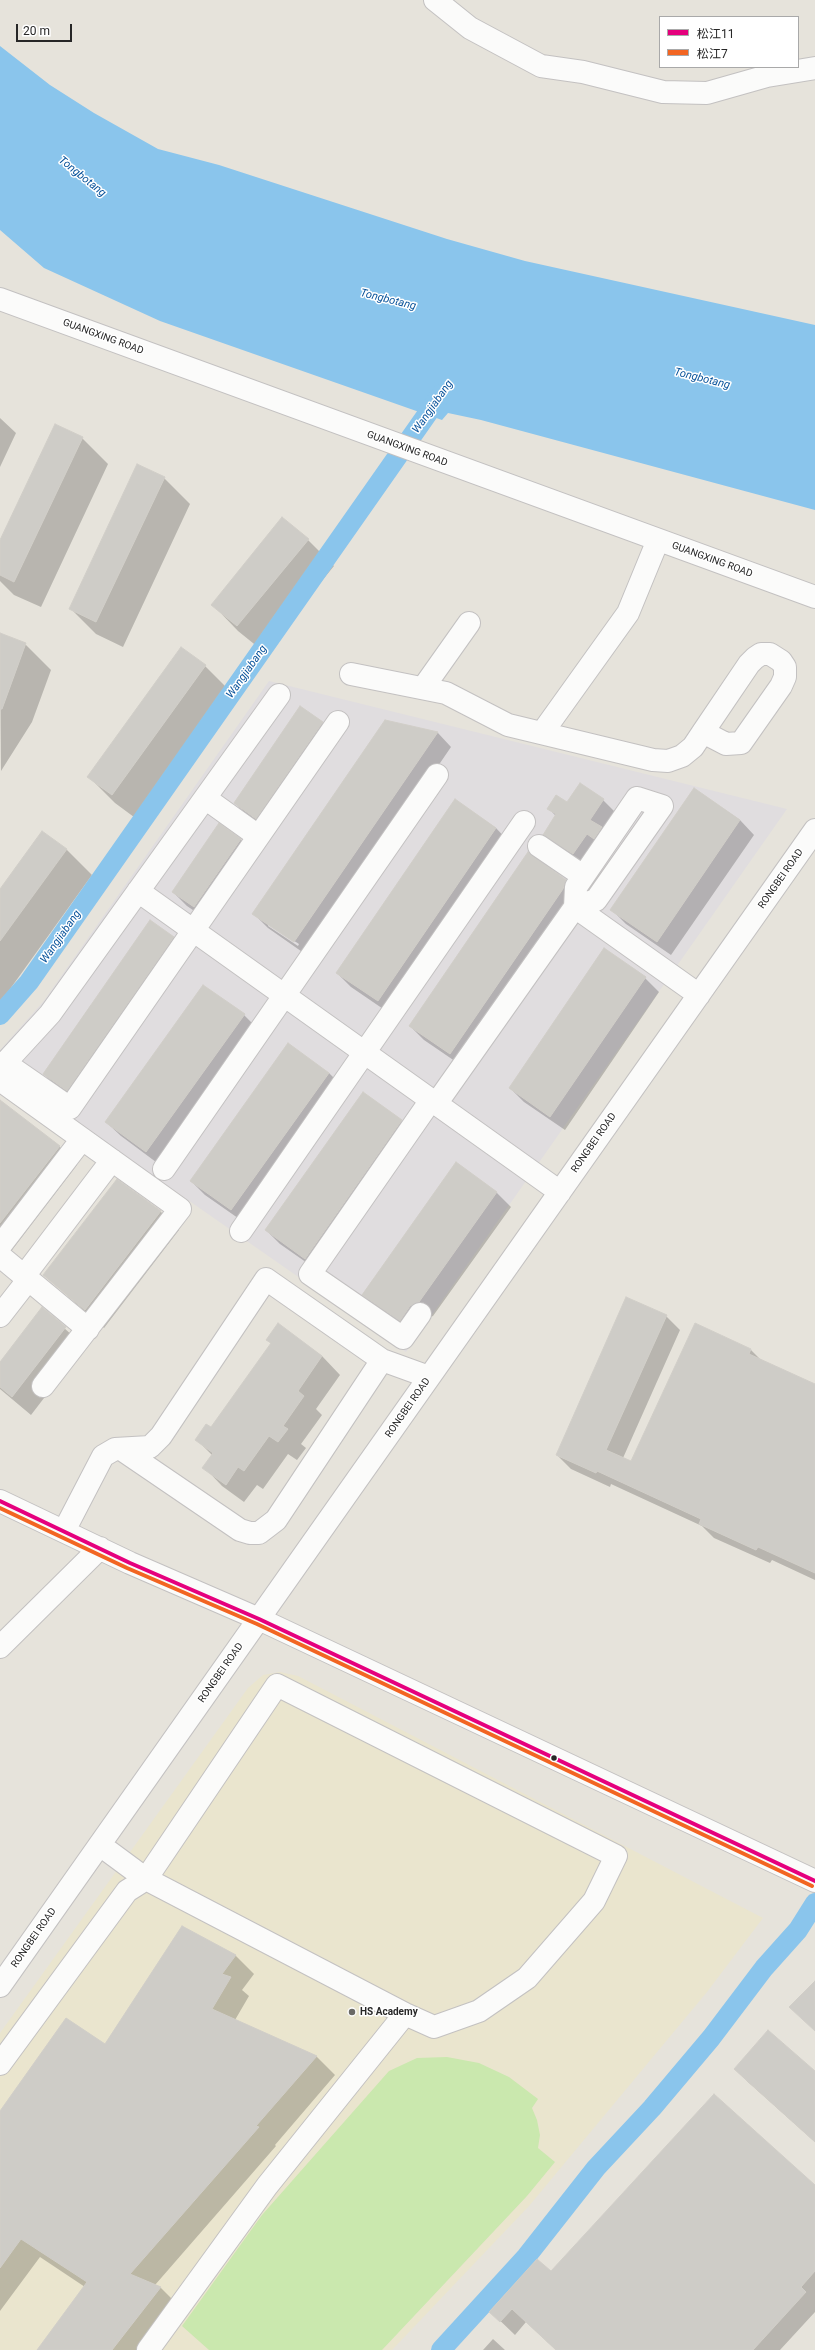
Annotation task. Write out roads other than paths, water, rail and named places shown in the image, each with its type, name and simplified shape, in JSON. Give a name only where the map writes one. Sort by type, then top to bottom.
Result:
[{"type":"street","points":[[435,0],[470,28],[541,66],[583,72],[663,92],[707,93],[767,76],[815,68]]},
{"type":"street","name":"GUANGXING ROAD","points":[[0,299],[392,444],[815,597]]},
{"type":"street","points":[[542,733],[628,613],[658,540]]},
{"type":"street","points":[[423,688],[469,623]]},
{"type":"street","points":[[351,674],[446,693],[508,725],[652,760],[668,761],[682,756],[693,747],[703,732]]},
{"type":"street","points":[[279,695],[50,1014],[5,1063],[70,1108],[338,722]]},
{"type":"street","points":[[164,1170],[437,775]]},
{"type":"street","points":[[205,798],[258,836]]},
{"type":"street","points":[[420,1314],[403,1338],[310,1274],[575,907],[576,887],[637,798],[662,806],[596,900],[575,907]]},
{"type":"street","points":[[241,1231],[524,822]]},
{"type":"street","name":"RONGBEI ROAD","points":[[0,1986],[815,830]]},
{"type":"street","points":[[539,846],[584,876]]},
{"type":"street","points":[[138,891],[560,1192]]},
{"type":"street","points":[[575,907],[699,995]]},
{"type":"street","points":[[0,1080],[180,1209],[44,1386]]},
{"type":"street","points":[[0,1246],[82,1139]]},
{"type":"street","points":[[0,1316],[112,1160]]},
{"type":"street","points":[[0,1256],[88,1329]]},
{"type":"street","points":[[64,1531],[103,1456],[115,1449],[150,1447],[160,1436],[266,1279],[382,1360],[430,1377]]},
{"type":"street","points":[[121,1449],[240,1530],[250,1534],[259,1533],[276,1520],[382,1360]]},
{"type":"street","points":[[0,1501],[100,1548],[259,1619],[809,1879]]},
{"type":"street","points":[[0,1647],[100,1548]]},
{"type":"street","points":[[0,2064],[127,1891],[146,1879],[277,1685],[616,1856],[594,1901],[528,1978],[479,2011],[434,2027],[405,2014],[146,1879],[100,1845]]},
{"type":"street","points":[[148,2350],[267,2186],[405,2014]]},
{"type":"water","name":"Tongbotang","points":[[0,46],[50,85],[94,113],[158,149],[219,165],[447,239],[525,261],[815,325],[815,510],[481,420],[448,413],[442,420],[160,321],[44,268],[0,230]]},
{"type":"waterway","name":"Wangjiabang","points":[[0,1015],[29,982],[442,393]]},
{"type":"waterway","points":[[441,2350],[526,2257],[596,2168],[652,2108],[711,2038],[764,1968],[798,1930],[815,1903]]},
{"type":"place","name":"HS Academy","points":[[352,2012]]}]
